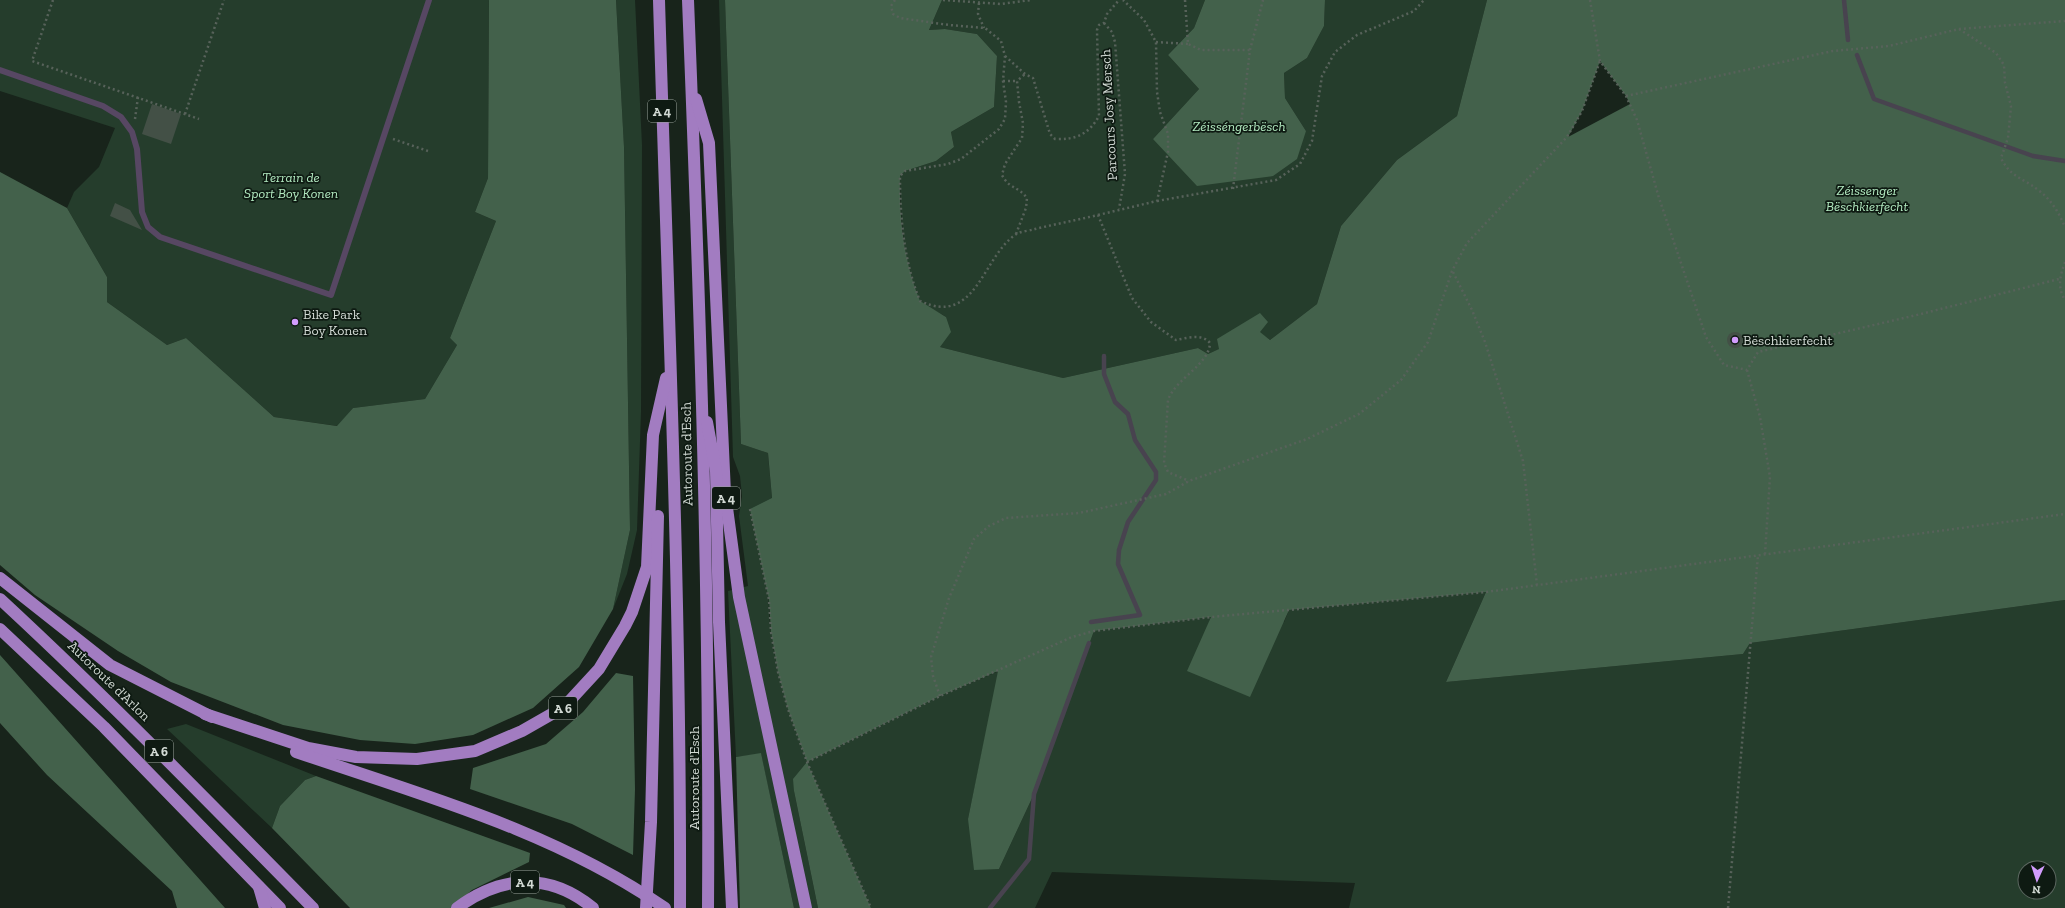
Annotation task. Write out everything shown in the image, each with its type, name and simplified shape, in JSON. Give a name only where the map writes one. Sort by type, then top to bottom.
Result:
[{"type":"highway","name":"Autoroute d'Esch","points":[[659,0],[680,733],[680,908]]},
{"type":"highway","name":"Autoroute d'Esch","points":[[688,0],[709,737],[708,908]]},
{"type":"highway","name":"A 4","points":[[691,84],[709,143],[725,494],[739,598],[806,908]]},
{"type":"highway","name":"A 6","points":[[205,714],[308,748],[356,757],[417,759],[475,750],[522,731],[564,707],[599,669],[621,632],[632,612],[647,567],[653,435],[670,360]]},
{"type":"highway","points":[[646,908],[651,822],[660,438],[670,360]]},
{"type":"highway","name":"A 4","points":[[700,380],[716,471],[720,622],[732,908]]},
{"type":"highway","name":"A 6","points":[[0,578],[110,665],[205,714],[279,746],[509,825],[585,860],[635,887],[665,908]]},
{"type":"highway","name":"Autoroute d'Arlon","points":[[0,599],[84,677],[189,781],[313,908]]},
{"type":"highway","name":"A 6","points":[[0,629],[104,727],[280,908]]},
{"type":"highway","name":"A 4","points":[[457,908],[483,891],[512,882],[535,882],[555,886],[580,898],[593,908]]},
{"type":"highway","points":[[258,884],[265,908]]},
{"type":"lane","points":[[0,70],[103,106],[121,117],[132,132],[137,149],[142,212],[148,227],[160,238],[331,295],[429,0]]},
{"type":"path","points":[[53,0],[32,60],[200,119]]},
{"type":"path","points":[[185,114],[224,0]]},
{"type":"path","points":[[896,0],[891,6],[893,14],[900,18],[949,26],[985,28],[978,14],[979,3]]},
{"type":"path","points":[[943,0],[1001,4],[1031,0]]},
{"type":"path","name":"Parcours Josy Mersch","points":[[1005,56],[1025,74],[1032,78],[1050,134],[1055,139],[1082,135],[1093,127],[1099,116],[1096,36],[1100,26],[1104,23],[1107,14],[1119,0]]},
{"type":"path","points":[[1123,0],[1144,20],[1156,42],[1157,92],[1160,112],[1168,134],[1168,152],[1157,201]]},
{"type":"path","points":[[1185,0],[1188,44]]},
{"type":"path","points":[[1233,189],[1250,50],[1263,0]]},
{"type":"path","points":[[1016,234],[1157,201],[1233,189],[1276,180],[1300,164],[1312,141],[1322,76],[1335,52],[1357,35],[1414,11],[1424,0]]},
{"type":"path","points":[[1590,0],[1600,61],[1626,96],[1637,120],[1659,198],[1706,337],[1724,365],[1747,370]]},
{"type":"path","points":[[1626,96],[1833,51],[1888,46],[1959,29],[2065,20]]},
{"type":"path","name":"Parcours Josy Mersch","points":[[1104,23],[1112,32],[1115,42],[1125,174],[1119,209]]},
{"type":"path","name":"Parcours Josy Mersch","points":[[985,28],[1001,41],[1005,56],[1003,81],[1006,102],[1005,120],[999,129],[961,159],[948,164],[905,171],[900,176],[900,205],[908,264],[920,301],[931,306],[949,307],[962,301],[980,283],[1005,244],[1016,234],[1026,208],[1027,198],[1022,191],[1006,184],[1002,175],[1005,164],[1022,138],[1023,123],[1017,81]]},
{"type":"path","points":[[1959,29],[1996,53],[2004,65],[2005,83],[2010,106],[2008,138],[2001,158],[2007,170],[2039,190],[2059,212],[2065,227]]},
{"type":"path","points":[[1156,42],[1188,44],[1201,50],[1250,50]]},
{"type":"path","points":[[940,696],[933,676],[931,657],[949,598],[974,539],[989,526],[1006,518],[1079,513],[1166,494],[1189,481],[1307,439],[1359,414],[1401,380],[1428,342],[1452,271],[1467,243],[1567,137],[1582,111],[1600,61]]},
{"type":"path","points":[[1003,81],[1017,81],[1025,74]]},
{"type":"path","points":[[132,132],[138,97]]},
{"type":"path","points":[[383,136],[428,151]]},
{"type":"path","points":[[1098,215],[1132,298],[1151,322],[1176,340],[1202,337],[1207,339],[1210,343],[1208,354],[1171,390],[1168,400],[1164,463],[1168,472],[1189,481]]},
{"type":"path","points":[[2065,262],[2059,279],[2061,294],[2065,300]]},
{"type":"path","points":[[1452,271],[1472,310],[1485,342],[1523,461],[1537,585]]},
{"type":"path","points":[[1766,554],[1770,477],[1760,417],[1747,370],[1758,352],[1921,314],[2059,279]]},
{"type":"path","points":[[750,509],[769,600],[771,632],[778,672],[788,708],[807,762],[872,908]]},
{"type":"path","points":[[807,762],[940,696],[1072,637],[1094,631],[1211,617],[1478,592],[1537,585],[2065,514]]},
{"type":"path","points":[[1728,908],[1758,555]]},
{"type":"green space","name":"Terrain de Sport Boy Konen","points":[[0,0],[489,0],[488,178],[475,212],[496,221],[450,338],[457,345],[425,399],[353,408],[338,426],[274,417],[186,338],[167,345],[107,302],[107,277],[67,208],[74,192],[99,167],[115,128],[0,91]]},
{"type":"green space","points":[[489,0],[616,0],[624,147],[630,530],[613,609],[579,667],[533,708],[473,735],[415,744],[360,740],[283,725],[171,682],[118,651],[35,595],[0,565],[0,172],[67,208],[107,277],[107,302],[167,345],[186,338],[274,417],[337,426],[353,408],[425,399],[457,345],[450,338],[496,221],[475,212],[488,178]]},
{"type":"green space","points":[[616,0],[635,0],[642,145],[641,412],[637,530],[627,574],[613,609],[630,530],[624,147]]},
{"type":"green space","points":[[719,0],[725,0],[741,444],[768,453],[772,499],[769,616],[781,682],[807,762],[794,791],[818,908],[794,908],[761,754],[736,757],[728,591],[748,586],[739,516],[742,496],[740,476],[733,457]]},
{"type":"green space","name":"Zéissenger Bëschkierfecht","points":[[725,0],[942,0],[929,30],[945,29],[977,34],[997,56],[994,107],[951,132],[954,147],[936,161],[905,171],[900,176],[900,208],[906,256],[920,301],[946,317],[951,332],[940,347],[1063,378],[1198,348],[1208,354],[1219,349],[1217,339],[1260,313],[1268,322],[1260,332],[1270,340],[1317,304],[1341,226],[1397,160],[1457,116],[1487,0],[2065,0],[2065,600],[1750,643],[1743,654],[1446,682],[1486,592],[1289,610],[1250,697],[1187,671],[1211,617],[1094,631],[1034,794],[999,869],[974,870],[968,819],[998,671],[940,696],[807,762],[788,709],[778,672],[771,632],[769,600],[750,509],[772,498],[768,453],[741,444]],"holes":[[[1600,61],[1626,96],[1630,104],[1568,137],[1582,111]]]},
{"type":"green space","points":[[942,0],[1205,0],[1194,28],[1168,55],[1199,89],[1153,139],[1306,131],[1285,98],[1284,73],[1307,58],[1324,26],[1325,0],[1487,0],[1457,116],[1397,160],[1341,226],[1317,304],[1270,340],[1259,332],[1208,354],[1198,348],[1063,378],[940,347],[946,317],[920,301],[910,276],[904,241],[900,176],[905,171],[936,161],[954,147],[951,132],[994,107],[997,56],[977,34],[945,29],[929,30]]},
{"type":"green space","name":"Zéisséngerbësch","points":[[1205,0],[1325,0],[1324,26],[1307,58],[1284,73],[1285,98],[1306,131],[1297,159],[1273,176],[1197,186],[1153,139],[1199,89],[1168,55],[1194,28]]},
{"type":"green space","points":[[1486,592],[1446,682],[1743,654],[1750,643],[2065,600],[2065,908],[1349,908],[1355,883],[1052,872],[1035,908],[871,908],[807,762],[940,696],[999,671],[968,819],[999,869],[1034,794],[1094,631],[1211,617],[1207,628],[1284,622],[1289,610]]},
{"type":"green space","points":[[0,655],[225,908],[177,908],[172,891],[47,775],[0,723]]},
{"type":"green space","points":[[616,673],[633,676],[635,789],[633,855],[572,824],[470,789],[473,768],[546,744],[583,712]]},
{"type":"green space","points":[[186,724],[316,776],[305,780],[280,806],[272,828],[167,729]]},
{"type":"green space","points":[[761,753],[794,908],[740,908],[736,757]]},
{"type":"green space","points":[[807,762],[871,908],[818,908],[794,791],[793,779]]},
{"type":"green space","points":[[316,776],[530,853],[529,862],[472,890],[451,908],[350,908],[272,828],[280,806],[305,780]]},
{"type":"green space","points":[[528,897],[564,905],[566,908],[489,908]]},
{"type":"building","points":[[152,104],[181,114],[171,144],[142,134]]},
{"type":"building","points":[[115,203],[130,210],[142,230],[110,216]]},
{"type":"building","name":"Bëschkierfecht","points":[[1735,332],[1742,337],[1743,340],[1738,347],[1735,348],[1728,343],[1727,340],[1732,333]]},
{"type":"waterway","points":[[1844,0],[1848,40]]},
{"type":"waterway","points":[[1857,55],[1874,99],[2033,156],[2065,161]]},
{"type":"waterway","points":[[1091,622],[1140,615],[1118,564],[1119,550],[1128,522],[1156,480],[1156,472],[1135,440],[1128,414],[1115,402],[1104,374],[1104,356]]},
{"type":"waterway","points":[[990,908],[1029,859],[1034,794],[1089,643]]},
{"type":"place","name":"Bike Park Boy Konen","points":[[295,322]]},
{"type":"place","name":"Bëschkierfecht","points":[[1735,340]]}]
